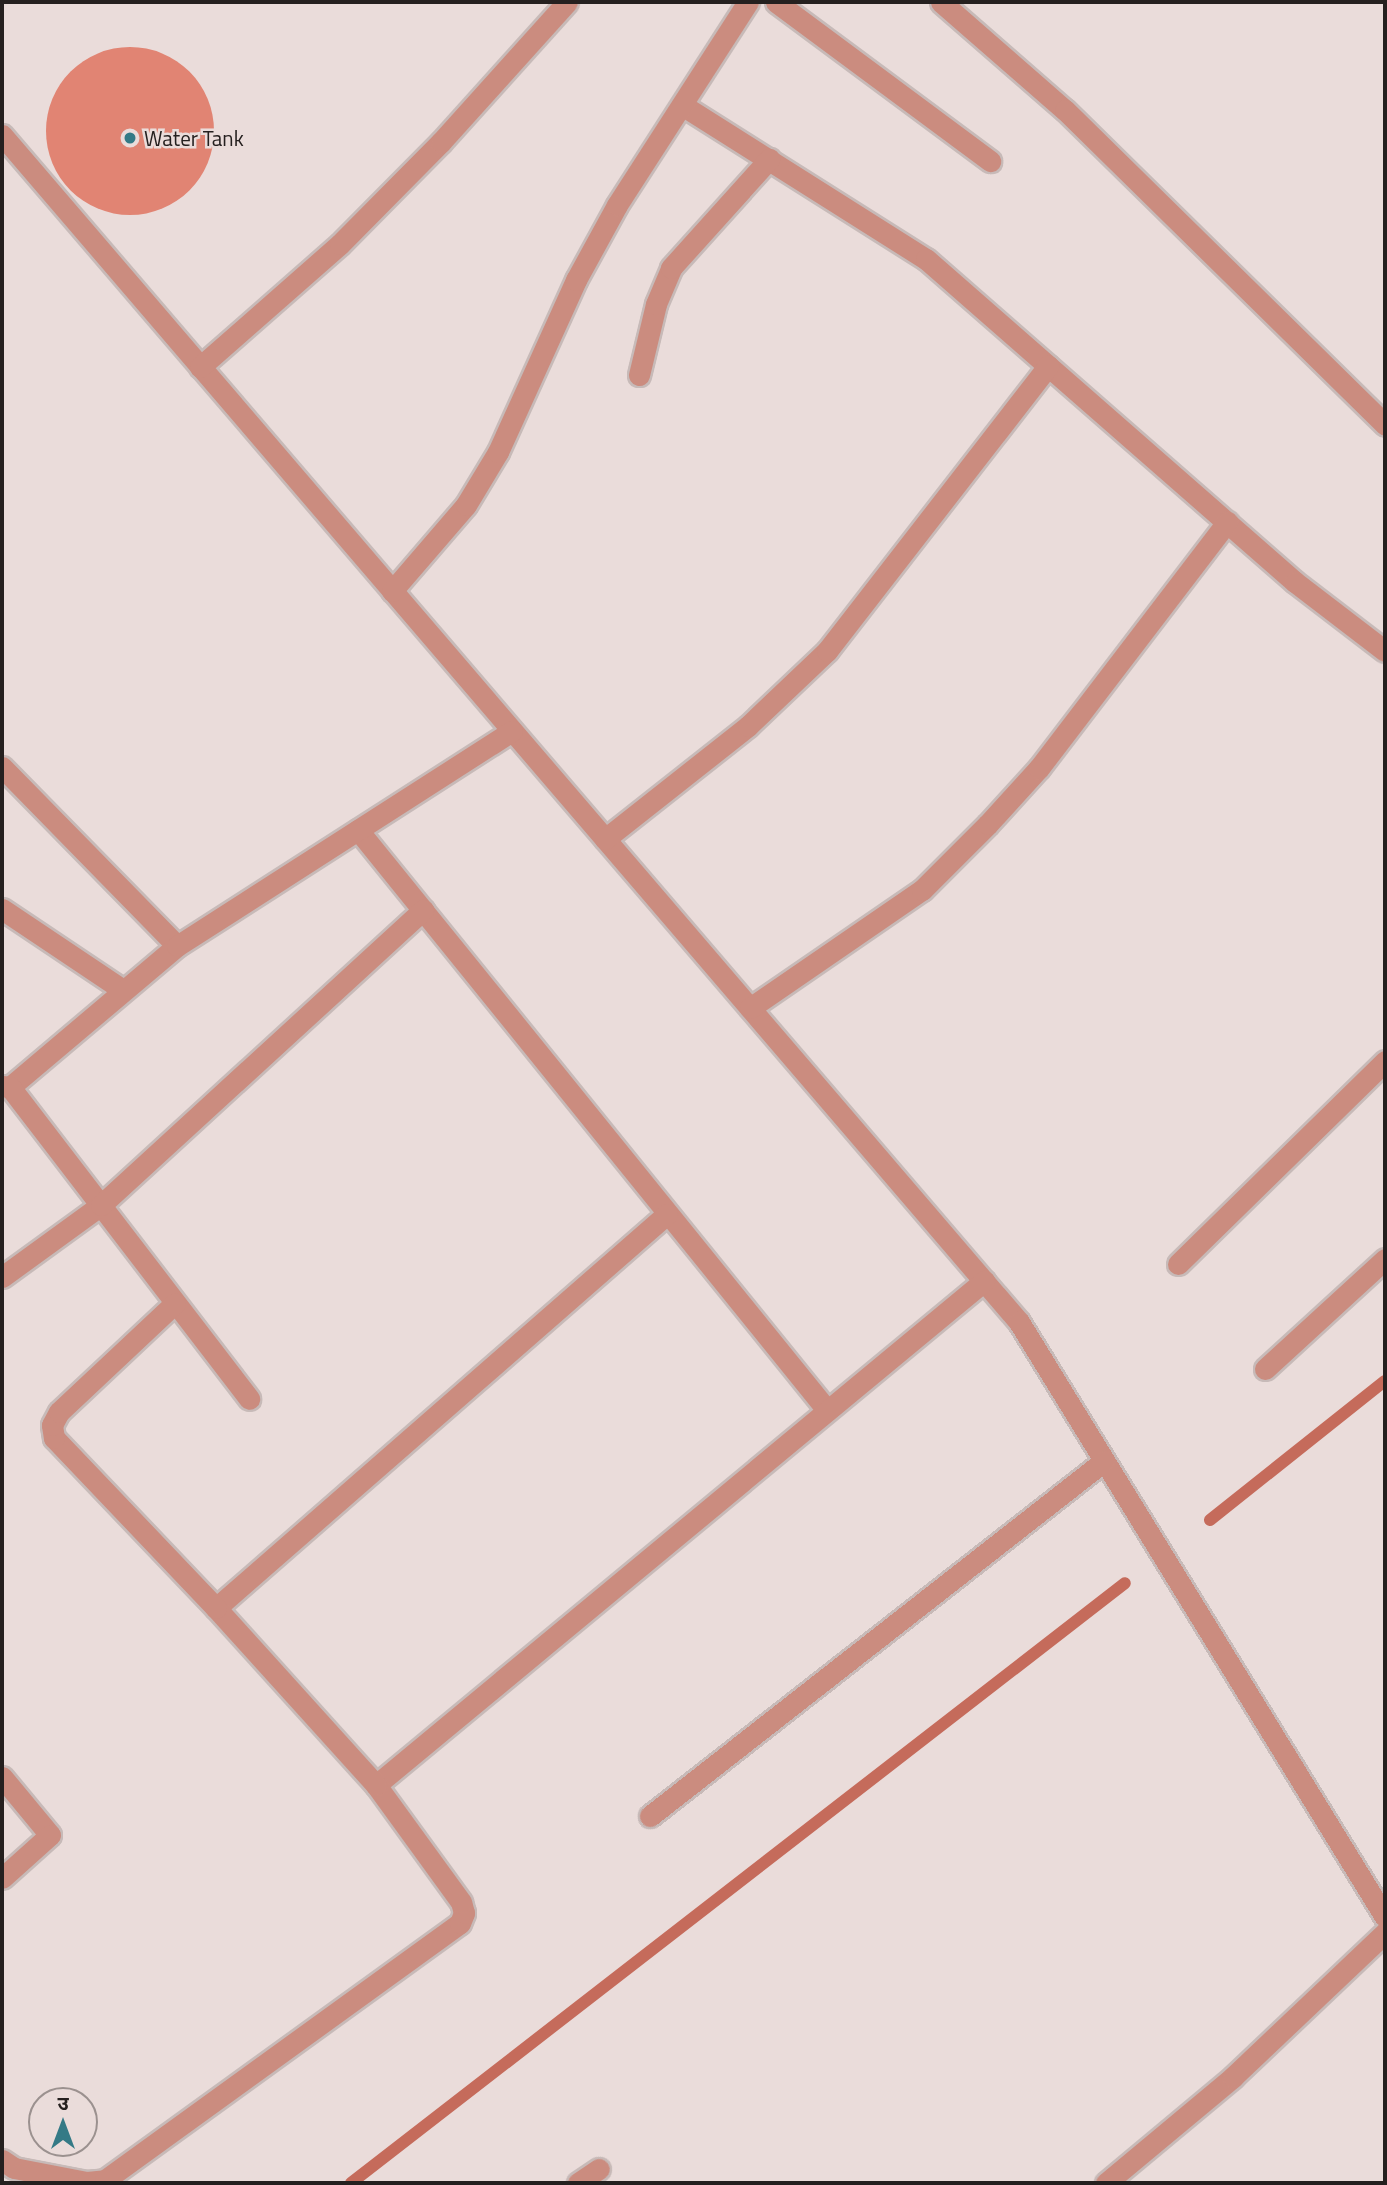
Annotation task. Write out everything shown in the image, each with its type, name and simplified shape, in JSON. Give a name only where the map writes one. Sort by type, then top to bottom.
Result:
[{"type":"street","points":[[200,367],[340,244],[441,142],[567,2]]},
{"type":"street","points":[[392,591],[466,505],[498,452],[576,281],[617,205],[748,2]]},
{"type":"street","points":[[776,2],[990,161]]},
{"type":"street","points":[[941,2],[1065,110],[1385,425]]},
{"type":"street","points":[[682,105],[926,259],[1227,522],[1385,651]]},
{"type":"street","points":[[2,135],[1019,1322],[1385,1917]]},
{"type":"street","points":[[639,375],[656,304],[671,268],[769,159]]},
{"type":"street","points":[[605,839],[748,726],[827,651],[1048,366]]},
{"type":"street","points":[[750,1008],[922,890],[988,824],[1040,768],[1227,522]]},
{"type":"street","points":[[248,1399],[101,1205],[6,1086],[177,946],[512,731]]},
{"type":"street","points":[[2,767],[177,946]]},
{"type":"street","points":[[358,830],[827,1410]]},
{"type":"street","points":[[2,909],[123,990]]},
{"type":"street","points":[[2,1277],[101,1205],[423,910]]},
{"type":"street","points":[[1178,1264],[1385,1061]]},
{"type":"street","points":[[216,1608],[667,1214]]},
{"type":"street","points":[[1265,1369],[1385,1259]]},
{"type":"street","points":[[376,1786],[984,1281]]},
{"type":"street","points":[[2,2160],[14,2168],[87,2182],[105,2180],[460,1923],[464,1913],[461,1902],[376,1786],[216,1608],[54,1438],[52,1425],[59,1412],[175,1303]]},
{"type":"street","points":[[650,1816],[1104,1461]]},
{"type":"street","points":[[2,1777],[50,1835],[2,1878]]},
{"type":"street","points":[[1106,2183],[1233,2077],[1385,1933]]},
{"type":"street","points":[[578,2183],[598,2169]]},
{"type":"building","name":"Water Tank","points":[[130,47],[162,54],[177,61],[189,72],[200,84],[207,99],[214,131],[207,163],[200,178],[189,190],[177,201],[162,208],[130,215],[98,208],[83,201],[71,190],[60,178],[53,163],[46,131],[53,99],[60,84],[71,72],[83,61],[98,54]]},
{"type":"waterway","points":[[1210,1520],[1385,1381]]},
{"type":"waterway","points":[[351,2183],[1125,1583]]},
{"type":"place","name":"Water Tank","points":[[130,138]]}]
